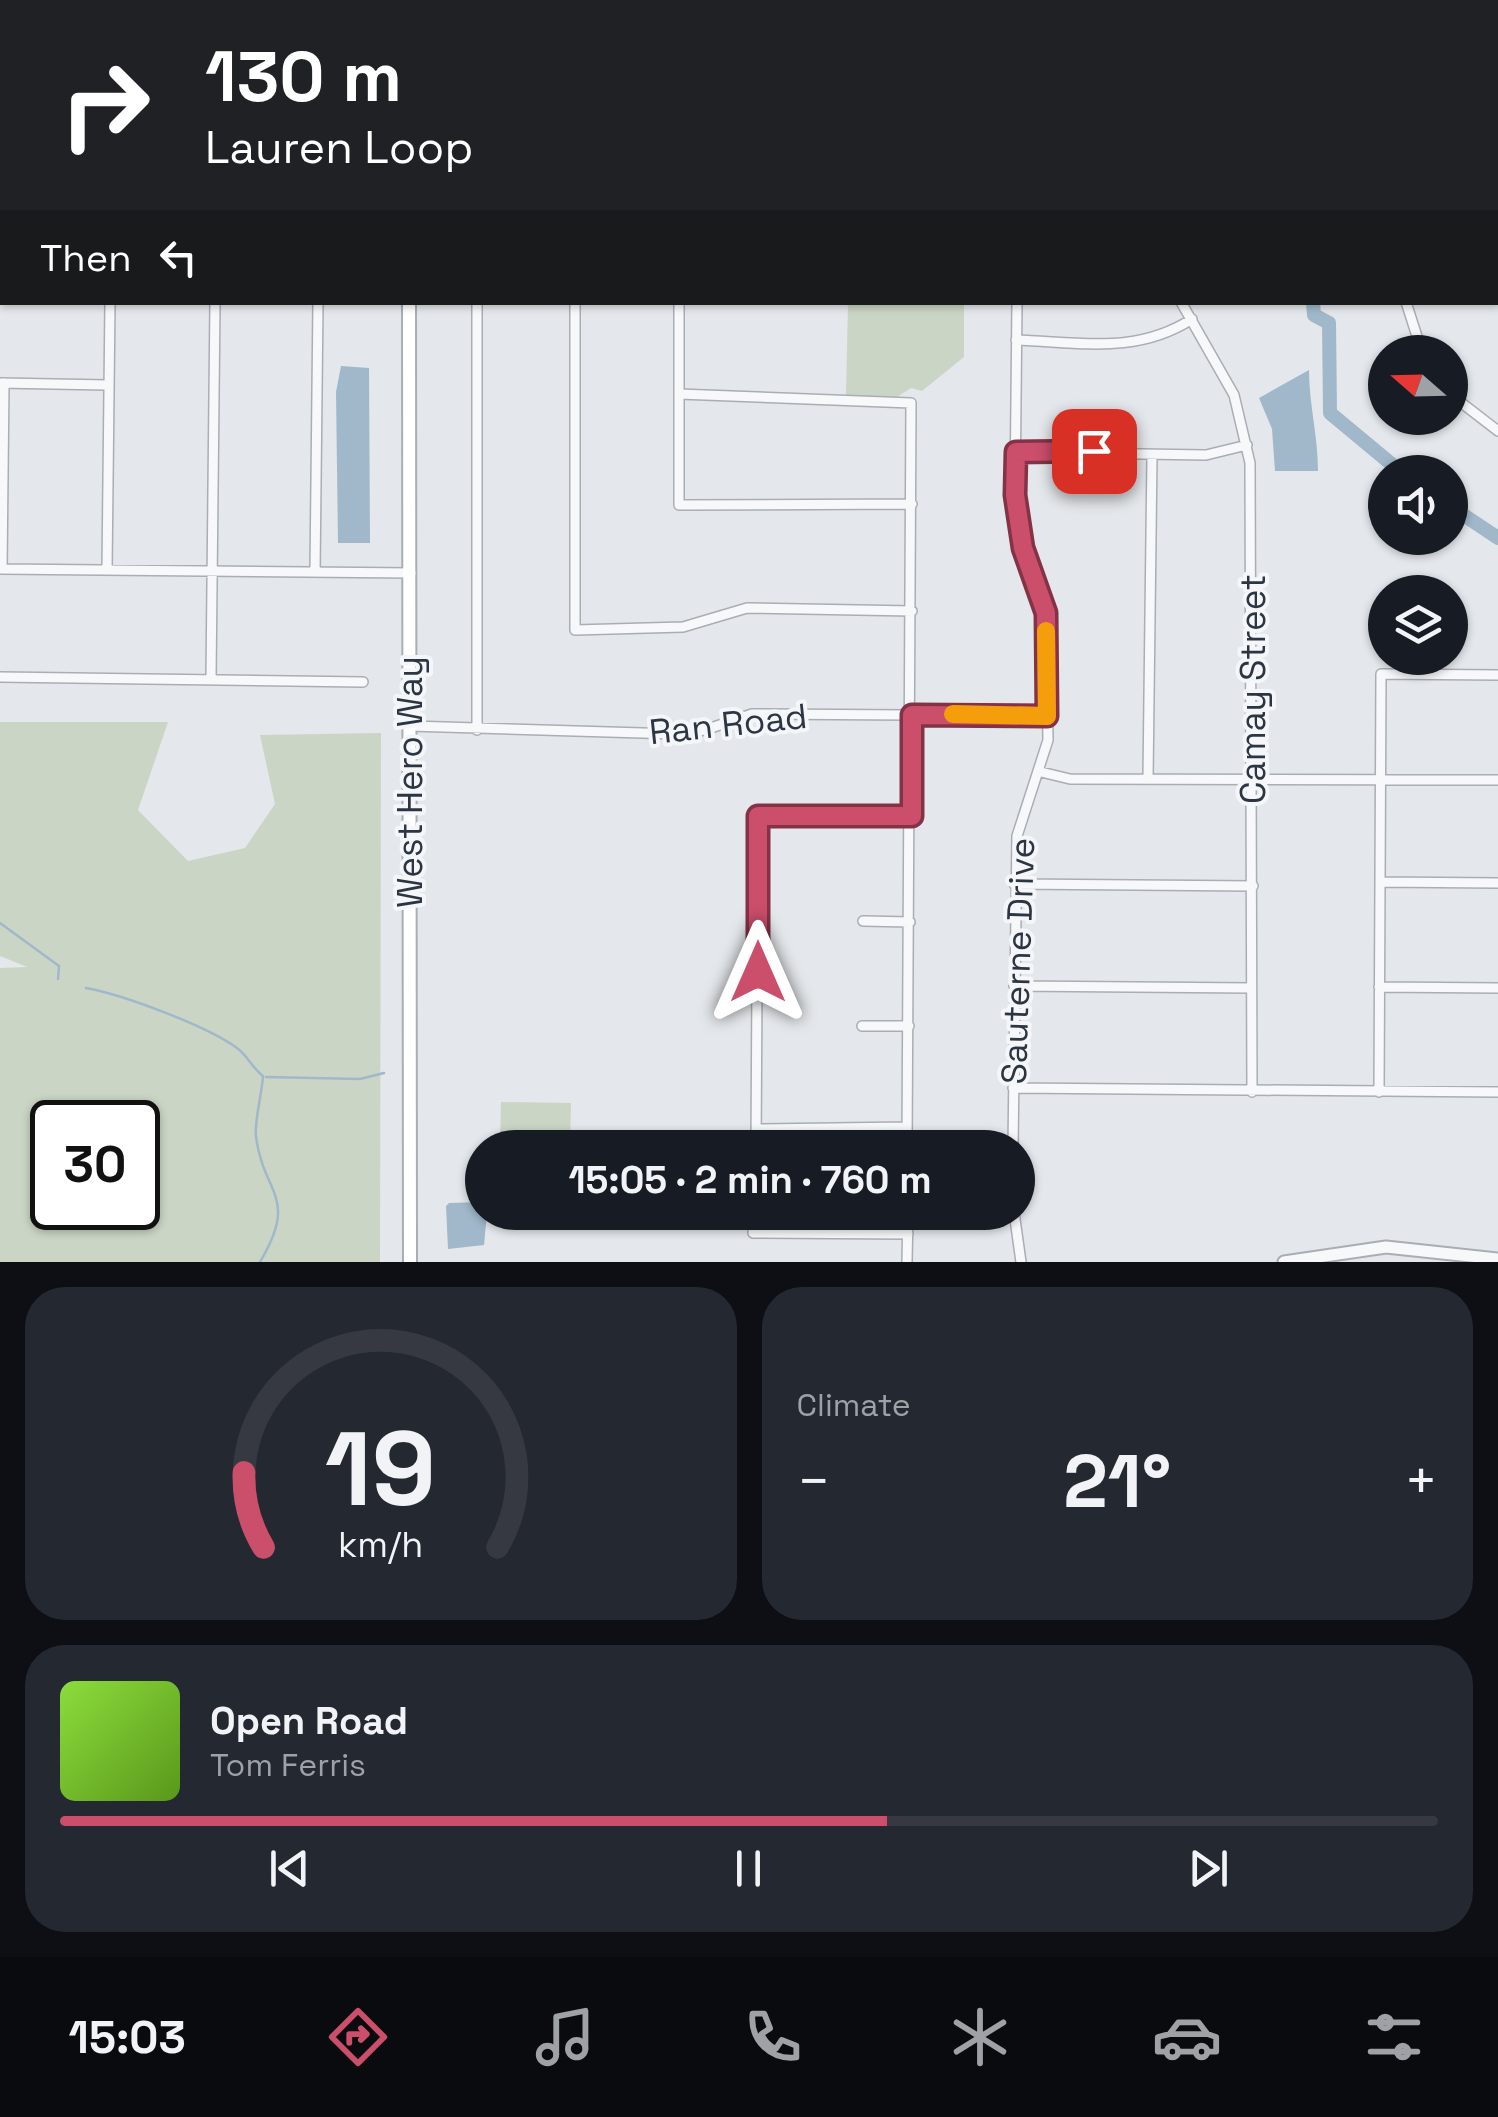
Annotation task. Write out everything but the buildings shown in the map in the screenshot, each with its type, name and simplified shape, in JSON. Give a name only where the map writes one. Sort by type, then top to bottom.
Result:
[{"type":"main road","name":"West Hero Way","points":[[409,305],[410,1262]]},
{"type":"street","points":[[107,570],[110,305]]},
{"type":"street","points":[[211,680],[215,305]]},
{"type":"street","points":[[315,572],[318,305]]},
{"type":"street","points":[[477,305],[477,730]]},
{"type":"street","points":[[575,305],[576,630],[683,628],[747,608],[912,611]]},
{"type":"street","points":[[679,305],[679,505],[912,504]]},
{"type":"street","name":"Sauterne Drive","points":[[1013,1130],[1017,836],[1041,772],[1048,740],[1046,613],[1023,548],[1015,495],[1016,305]]},
{"type":"street","name":"Camay Street","points":[[1183,305],[1234,395],[1247,445],[1252,497],[1252,1092]]},
{"type":"street","points":[[1407,305],[1417,335]]},
{"type":"street","points":[[1016,340],[1136,343],[1165,336],[1192,319]]},
{"type":"street","points":[[107,386],[2,383],[1,570],[410,573]]},
{"type":"street","points":[[679,394],[911,403],[912,816],[907,1128],[756,1129],[758,816],[912,816]]},
{"type":"street","points":[[1468,408],[1498,430]]},
{"type":"street","points":[[1016,452],[1206,455],[1247,445]]},
{"type":"street","points":[[1148,779],[1152,454]]},
{"type":"street","points":[[1378,1092],[1382,674],[1498,676]]},
{"type":"street","points":[[0,677],[363,682]]},
{"type":"street","name":"Ran Road","points":[[410,726],[676,734],[705,730],[752,714],[1047,716]]},
{"type":"street","points":[[1041,772],[1070,779],[1498,780]]},
{"type":"street","points":[[1380,882],[1498,883]]},
{"type":"street","points":[[1014,884],[1254,886]]},
{"type":"street","points":[[864,920],[910,922]]},
{"type":"street","points":[[1014,986],[1251,988]]},
{"type":"street","points":[[1379,987],[1498,988]]},
{"type":"street","points":[[862,1026],[909,1026]]},
{"type":"street","points":[[1013,1088],[1498,1092]]},
{"type":"street","points":[[754,1230],[908,1234]]},
{"type":"street","points":[[907,1262],[908,1230]]},
{"type":"street","points":[[1017,1230],[1021,1262]]},
{"type":"street","points":[[1284,1262],[1386,1247],[1498,1259]]},
{"type":"green space","points":[[848,305],[964,305],[964,357],[922,391],[911,388],[897,397],[846,397]]},
{"type":"green space","points":[[0,722],[168,722],[138,810],[188,861],[245,848],[275,804],[260,735],[381,733],[380,1262],[0,1262],[0,968],[27,967],[0,956]]},
{"type":"green space","points":[[501,1102],[571,1103],[570,1130],[500,1130]]},
{"type":"water","points":[[341,366],[369,368],[370,543],[338,543],[336,392]]},
{"type":"water","points":[[1309,370],[1318,471],[1275,471],[1272,429],[1259,398]]},
{"type":"water","points":[[449,1203],[465,1203],[465,1230],[485,1230],[484,1245],[448,1249]]},
{"type":"waterway","points":[[1313,305],[1314,315],[1329,323],[1330,413],[1381,455]]},
{"type":"waterway","points":[[1468,518],[1498,538]]},
{"type":"waterway","points":[[0,923],[59,966],[58,979]]},
{"type":"waterway","points":[[86,988],[143,1004],[206,1030],[237,1048],[263,1076],[256,1137],[278,1209],[277,1223],[260,1262]]},
{"type":"waterway","points":[[266,1077],[360,1079],[384,1073]]},
{"type":"slow traffic","points":[[953,714],[1047,716],[1046,631]]},
{"type":"route","points":[[758,972],[758,816],[912,816],[912,715],[1047,716],[1046,613],[1023,548],[1015,495],[1016,452],[1094,451]]}]
